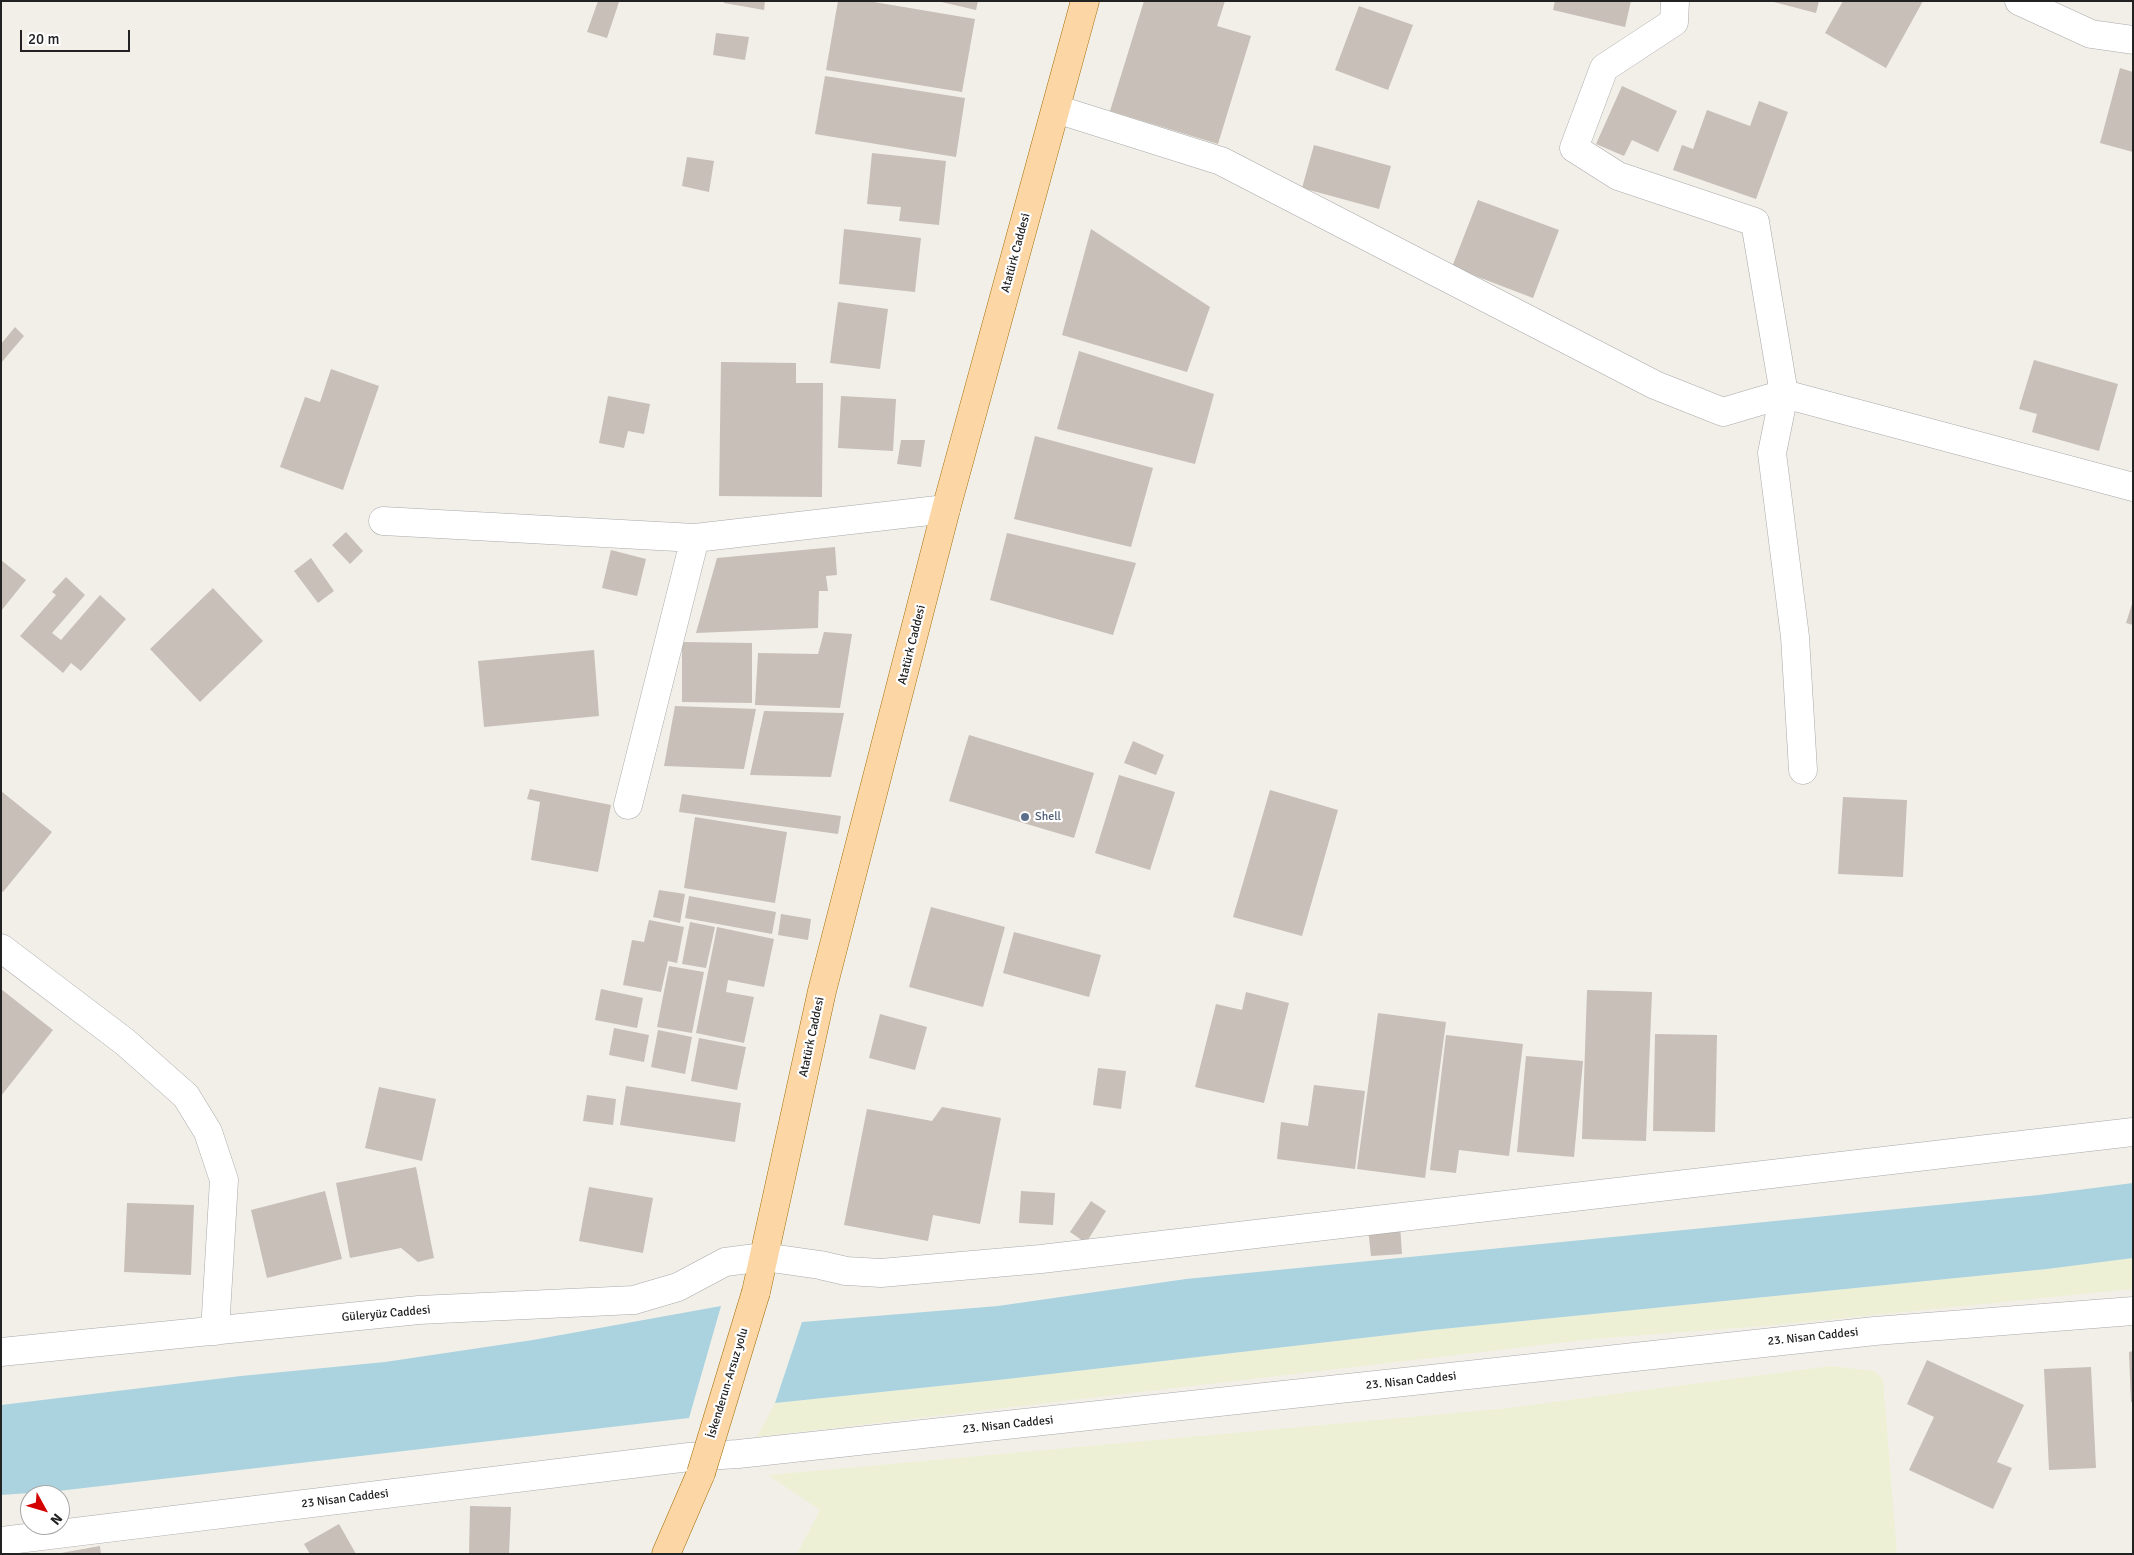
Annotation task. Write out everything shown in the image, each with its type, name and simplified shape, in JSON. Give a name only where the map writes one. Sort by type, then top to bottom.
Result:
[{"type":"main road","name":"Atatürk Caddesi","points":[[756,1292],[822,991],[946,509],[1085,1]]},
{"type":"main road","name":"İskenderun-Arsuz yolu","points":[[666,1554],[756,1292]]},
{"type":"street","points":[[1675,1],[1674,22],[1604,68],[1574,148],[1618,176],[1755,222],[1784,394],[1772,453],[1795,637],[1803,770]]},
{"type":"street","points":[[2020,1],[2091,34],[2133,40]]},
{"type":"street","points":[[1056,109],[1221,162],[1655,385],[1723,412],[1784,394],[2133,487]]},
{"type":"street","points":[[383,520],[695,538],[946,509]]},
{"type":"street","points":[[628,805],[695,538]]},
{"type":"street","points":[[1,948],[125,1042],[159,1072],[186,1096],[208,1132],[224,1180],[215,1331]]},
{"type":"street","name":"Güleryüz Caddesi","points":[[1,1352],[419,1310],[634,1300],[678,1287],[725,1262],[764,1257],[820,1265],[846,1271],[881,1273],[1041,1259],[2133,1132]]},
{"type":"street","name":"23. Nisan Caddesi","points":[[695,1465],[738,1454],[1865,1332],[2133,1311]]},
{"type":"street","name":"23 Nisan Caddesi","points":[[1,1541],[695,1465]]},
{"type":"green space","points":[[2133,1258],[2133,1289],[1765,1326],[1593,1339],[757,1437],[775,1403],[1007,1379],[1432,1330],[2047,1269]]},
{"type":"green space","points":[[1831,1366],[1874,1371],[1883,1379],[1897,1554],[797,1554],[820,1510],[768,1475],[1499,1409]]},
{"type":"water","points":[[2133,1183],[2133,1258],[2047,1269],[1432,1330],[1007,1379],[775,1403],[802,1322],[998,1306],[1186,1279],[2039,1195]]},
{"type":"water","points":[[721,1306],[689,1418],[70,1490],[70,1485],[20,1485],[20,1494],[1,1495],[1,1405],[241,1376],[385,1362],[533,1340]]},
{"type":"building","points":[[598,1],[619,2],[607,38],[587,32]]},
{"type":"building","points":[[724,1],[765,1],[764,10],[724,3]]},
{"type":"building","points":[[838,1],[868,1],[975,19],[962,92],[826,70]]},
{"type":"building","points":[[937,1],[978,1],[976,10]]},
{"type":"building","points":[[1144,1],[1225,1],[1217,26],[1251,36],[1218,144],[1110,111]]},
{"type":"building","points":[[1555,1],[1631,1],[1625,27],[1553,10]]},
{"type":"building","points":[[1770,1],[1819,1],[1816,13]]},
{"type":"building","points":[[1843,1],[1923,1],[1886,68],[1825,33]]},
{"type":"building","points":[[1359,6],[1413,25],[1388,90],[1335,70]]},
{"type":"building","points":[[716,33],[749,37],[745,60],[713,55]]},
{"type":"building","points":[[2120,68],[2133,72],[2133,152],[2100,143]]},
{"type":"building","points":[[825,76],[965,98],[956,157],[815,134]]},
{"type":"building","points":[[1622,86],[1677,111],[1658,152],[1632,140],[1624,156],[1596,144]]},
{"type":"building","points":[[1759,101],[1788,112],[1756,199],[1673,170],[1682,145],[1693,149],[1707,110],[1750,126]]},
{"type":"building","points":[[1314,145],[1391,166],[1379,209],[1302,188]]},
{"type":"building","points":[[872,153],[946,161],[939,225],[899,221],[901,207],[867,204]]},
{"type":"building","points":[[687,157],[714,161],[709,192],[682,186]]},
{"type":"building","points":[[1478,200],[1559,230],[1533,298],[1452,267]]},
{"type":"building","points":[[844,229],[921,238],[915,292],[839,284]]},
{"type":"building","points":[[1091,229],[1210,307],[1187,372],[1062,335]]},
{"type":"building","points":[[838,302],[888,309],[880,369],[830,363]]},
{"type":"building","points":[[15,327],[24,336],[1,363],[1,344]]},
{"type":"building","points":[[1079,351],[1214,394],[1195,464],[1057,429]]},
{"type":"building","points":[[2034,360],[2118,384],[2099,451],[2032,432],[2037,414],[2019,409]]},
{"type":"building","points":[[721,362],[796,363],[796,383],[823,383],[822,497],[719,496]]},
{"type":"building","points":[[331,369],[379,386],[343,490],[280,467],[305,397],[320,402]]},
{"type":"building","points":[[608,396],[650,404],[644,434],[628,431],[624,448],[599,443]]},
{"type":"building","points":[[841,396],[896,399],[893,451],[838,448]]},
{"type":"building","points":[[1035,436],[1153,468],[1131,547],[1014,519]]},
{"type":"building","points":[[901,440],[925,440],[921,467],[897,464]]},
{"type":"building","points":[[346,532],[363,551],[350,564],[332,545]]},
{"type":"building","points":[[1007,533],[1136,563],[1113,635],[990,600]]},
{"type":"building","points":[[835,547],[837,575],[826,576],[828,591],[819,591],[818,628],[696,633],[717,558]]},
{"type":"building","points":[[611,550],[646,559],[637,596],[602,588]]},
{"type":"building","points":[[311,558],[334,591],[318,603],[294,571]]},
{"type":"building","points":[[1,560],[26,580],[1,611]]},
{"type":"building","points":[[66,577],[85,595],[52,633],[61,640],[100,595],[126,619],[81,671],[71,663],[63,673],[20,636],[56,595],[52,592]]},
{"type":"building","points":[[213,588],[263,641],[200,702],[150,649]]},
{"type":"building","points":[[2133,604],[2133,625],[2126,623]]},
{"type":"building","points":[[824,632],[852,634],[840,708],[755,705],[758,653],[818,654]]},
{"type":"building","points":[[682,642],[752,643],[752,703],[682,702]]},
{"type":"building","points":[[594,650],[599,716],[484,727],[478,661]]},
{"type":"building","points":[[675,706],[756,709],[744,769],[664,766]]},
{"type":"building","points":[[764,711],[844,713],[831,777],[750,775]]},
{"type":"building","points":[[969,735],[1094,773],[1074,838],[949,801]]},
{"type":"building","points":[[1133,741],[1164,755],[1156,775],[1124,763]]},
{"type":"building","points":[[1119,775],[1175,792],[1150,870],[1095,853]]},
{"type":"building","points":[[530,789],[611,805],[598,872],[531,860],[540,802],[527,799]]},
{"type":"building","points":[[1270,790],[1338,810],[1302,936],[1233,917]]},
{"type":"building","points":[[1,791],[52,832],[3,892],[1,891]]},
{"type":"building","points":[[682,794],[841,816],[838,834],[679,812]]},
{"type":"building","points":[[1843,797],[1907,800],[1903,877],[1838,874]]},
{"type":"building","points":[[695,817],[787,832],[775,903],[684,888]]},
{"type":"building","points":[[659,890],[685,894],[680,923],[653,917]]},
{"type":"building","points":[[689,896],[776,912],[772,934],[685,918]]},
{"type":"building","points":[[931,907],[1005,927],[983,1007],[909,987]]},
{"type":"building","points":[[781,914],[811,919],[808,940],[778,935]]},
{"type":"building","points":[[649,920],[684,927],[677,963],[668,961],[661,992],[623,985],[632,940],[644,942]]},
{"type":"building","points":[[690,922],[715,927],[706,968],[682,964]]},
{"type":"building","points":[[717,927],[774,939],[764,987],[728,980],[726,992],[754,997],[744,1043],[696,1033]]},
{"type":"building","points":[[1014,932],[1101,955],[1089,997],[1003,973]]},
{"type":"building","points":[[669,966],[704,972],[692,1033],[657,1027]]},
{"type":"building","points":[[1,989],[53,1030],[1,1096]]},
{"type":"building","points":[[601,989],[643,998],[637,1028],[595,1020]]},
{"type":"building","points":[[1587,990],[1652,992],[1646,1141],[1582,1139]]},
{"type":"building","points":[[1246,992],[1289,1003],[1264,1103],[1195,1087],[1216,1004],[1242,1010]]},
{"type":"building","points":[[1378,1013],[1446,1022],[1425,1178],[1357,1169]]},
{"type":"building","points":[[880,1014],[927,1027],[915,1070],[869,1058]]},
{"type":"building","points":[[614,1028],[649,1035],[644,1062],[609,1055]]},
{"type":"building","points":[[658,1030],[692,1037],[685,1074],[651,1067]]},
{"type":"building","points":[[1655,1034],[1717,1035],[1715,1132],[1653,1131]]},
{"type":"building","points":[[1446,1035],[1523,1044],[1509,1156],[1459,1150],[1456,1173],[1430,1170]]},
{"type":"building","points":[[699,1038],[746,1047],[737,1090],[691,1081]]},
{"type":"building","points":[[1526,1056],[1583,1061],[1574,1157],[1517,1152]]},
{"type":"building","points":[[1098,1068],[1126,1071],[1121,1109],[1093,1105]]},
{"type":"building","points":[[1314,1085],[1365,1091],[1355,1169],[1277,1159],[1281,1122],[1308,1126]]},
{"type":"building","points":[[626,1086],[741,1103],[735,1142],[620,1125]]},
{"type":"building","points":[[379,1087],[436,1099],[422,1161],[365,1148]]},
{"type":"building","points":[[587,1095],[616,1099],[613,1125],[583,1121]]},
{"type":"building","points":[[942,1107],[1001,1118],[980,1224],[933,1215],[928,1241],[844,1225],[867,1109],[932,1121]]},
{"type":"building","points":[[416,1167],[434,1258],[418,1262],[401,1248],[350,1258],[336,1183]]},
{"type":"building","points":[[589,1187],[653,1198],[643,1253],[579,1241]]},
{"type":"building","points":[[325,1191],[342,1259],[267,1278],[251,1210]]},
{"type":"building","points":[[1021,1191],[1055,1193],[1053,1225],[1019,1223]]},
{"type":"building","points":[[1091,1201],[1106,1211],[1086,1243],[1070,1232]]},
{"type":"building","points":[[127,1203],[194,1205],[191,1275],[124,1272]]},
{"type":"building","points":[[1400,1225],[1402,1254],[1371,1256],[1368,1228]]},
{"type":"building","points":[[2133,1351],[2133,1402],[2131,1402],[2129,1352]]},
{"type":"building","points":[[1927,1360],[2024,1405],[1997,1462],[2012,1468],[1993,1509],[1909,1470],[1934,1417],[1907,1404]]},
{"type":"building","points":[[2091,1367],[2096,1468],[2049,1470],[2044,1369]]},
{"type":"building","points":[[470,1506],[511,1507],[509,1554],[469,1554]]},
{"type":"building","points":[[339,1524],[356,1554],[310,1554],[304,1544]]},
{"type":"building","points":[[100,1546],[101,1554],[61,1554],[61,1553]]},
{"type":"place","name":"Shell","points":[[1025,817]]}]
